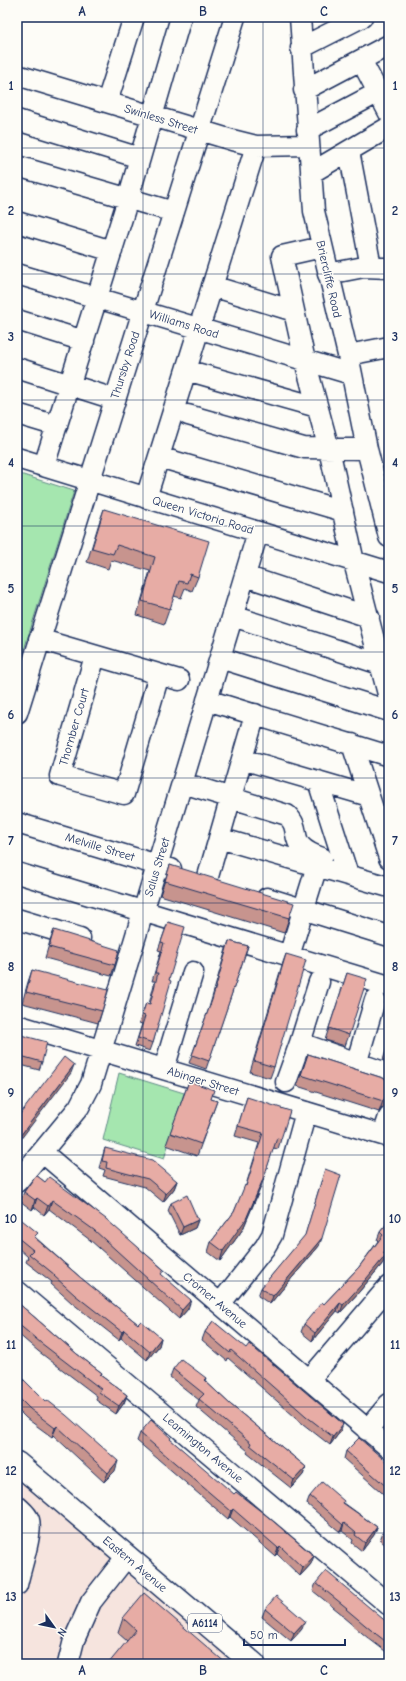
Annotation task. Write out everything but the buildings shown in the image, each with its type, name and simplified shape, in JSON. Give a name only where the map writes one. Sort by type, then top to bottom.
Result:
[{"type":"highway","name":"Eastern Avenue","points":[[17,1463],[254,1664]]},
{"type":"street","points":[[107,102],[134,17]]},
{"type":"street","points":[[44,466],[128,199],[181,17]]},
{"type":"street","name":"Thursby Road","points":[[17,713],[114,399],[235,17]]},
{"type":"street","name":"Briercliffe Road","points":[[300,17],[304,90],[314,211],[367,449],[389,537]]},
{"type":"street","points":[[302,48],[362,17]]},
{"type":"street","points":[[304,90],[389,46]]},
{"type":"street","points":[[361,60],[389,113]]},
{"type":"street","name":"Swinless Street","points":[[17,75],[256,146],[308,138]]},
{"type":"street","points":[[308,138],[378,92]]},
{"type":"street","points":[[17,120],[140,158]]},
{"type":"street","points":[[311,173],[389,127]]},
{"type":"street","points":[[146,498],[256,146]]},
{"type":"street","points":[[328,274],[380,268],[349,151]]},
{"type":"street","points":[[17,166],[174,212]]},
{"type":"street","points":[[17,222],[112,251]]},
{"type":"street","points":[[322,247],[282,256],[305,361],[329,449],[354,562],[369,617],[385,662],[389,698]]},
{"type":"street","name":"Williams Road","points":[[17,274],[305,361],[349,365]]},
{"type":"street","points":[[212,286],[294,310]]},
{"type":"street","points":[[17,320],[84,341]]},
{"type":"street","points":[[349,365],[389,348]]},
{"type":"street","points":[[17,368],[114,399]]},
{"type":"street","points":[[186,370],[318,407]]},
{"type":"street","points":[[17,414],[57,426]]},
{"type":"street","points":[[188,414],[304,448],[367,449]]},
{"type":"street","points":[[159,456],[343,511]]},
{"type":"street","name":"Queen Victoria Road","points":[[17,458],[389,572]]},
{"type":"street","name":"Salus Street","points":[[17,1182],[79,1107],[91,1084],[102,1051],[116,949],[144,912],[258,532]]},
{"type":"street","points":[[245,576],[369,617]]},
{"type":"street","points":[[233,616],[377,663],[385,662]]},
{"type":"street","points":[[39,639],[179,680]]},
{"type":"street","name":"Thornber Court","points":[[96,656],[60,776],[124,794],[159,674]]},
{"type":"street","points":[[220,658],[389,711]]},
{"type":"street","points":[[208,700],[389,756]]},
{"type":"street","points":[[255,714],[219,838],[319,862],[348,875],[389,887]]},
{"type":"street","points":[[352,744],[389,858]]},
{"type":"street","points":[[242,760],[369,796]]},
{"type":"street","points":[[318,781],[348,875]]},
{"type":"street","points":[[183,783],[287,815],[292,824],[299,845],[319,862]]},
{"type":"street","name":"Melville Street","points":[[17,822],[215,882],[219,838]]},
{"type":"street","points":[[289,956],[319,862]]},
{"type":"street","points":[[17,873],[389,986]]},
{"type":"street","points":[[252,894],[389,936]]},
{"type":"street","points":[[17,920],[116,949]]},
{"type":"street","points":[[164,1069],[193,972]]},
{"type":"street","points":[[286,1082],[319,982]]},
{"type":"street","points":[[357,1061],[375,1000]]},
{"type":"street","name":"Abinger Street","points":[[17,1025],[306,1112],[387,1130]]},
{"type":"street","points":[[300,1043],[357,1061],[389,1074]]},
{"type":"street","points":[[220,1304],[272,1235],[306,1112]]},
{"type":"street","name":"Cromer Avenue","points":[[42,1152],[389,1448]]},
{"type":"street","points":[[309,1380],[389,1286]]},
{"type":"street","name":"Leamington Avenue","points":[[17,1291],[386,1596]]},
{"type":"street","points":[[367,1430],[389,1404]]},
{"type":"street","points":[[17,1506],[24,1512],[30,1522],[30,1532],[17,1585]]},
{"type":"street","points":[[68,1664],[74,1640],[91,1602],[127,1556]]},
{"type":"shaded area","points":[[17,1476],[68,1520],[235,1664],[17,1664]]},
{"type":"green space","points":[[17,473],[74,491],[17,672]]},
{"type":"green space","points":[[119,1073],[184,1093],[164,1159],[103,1140]]}]
